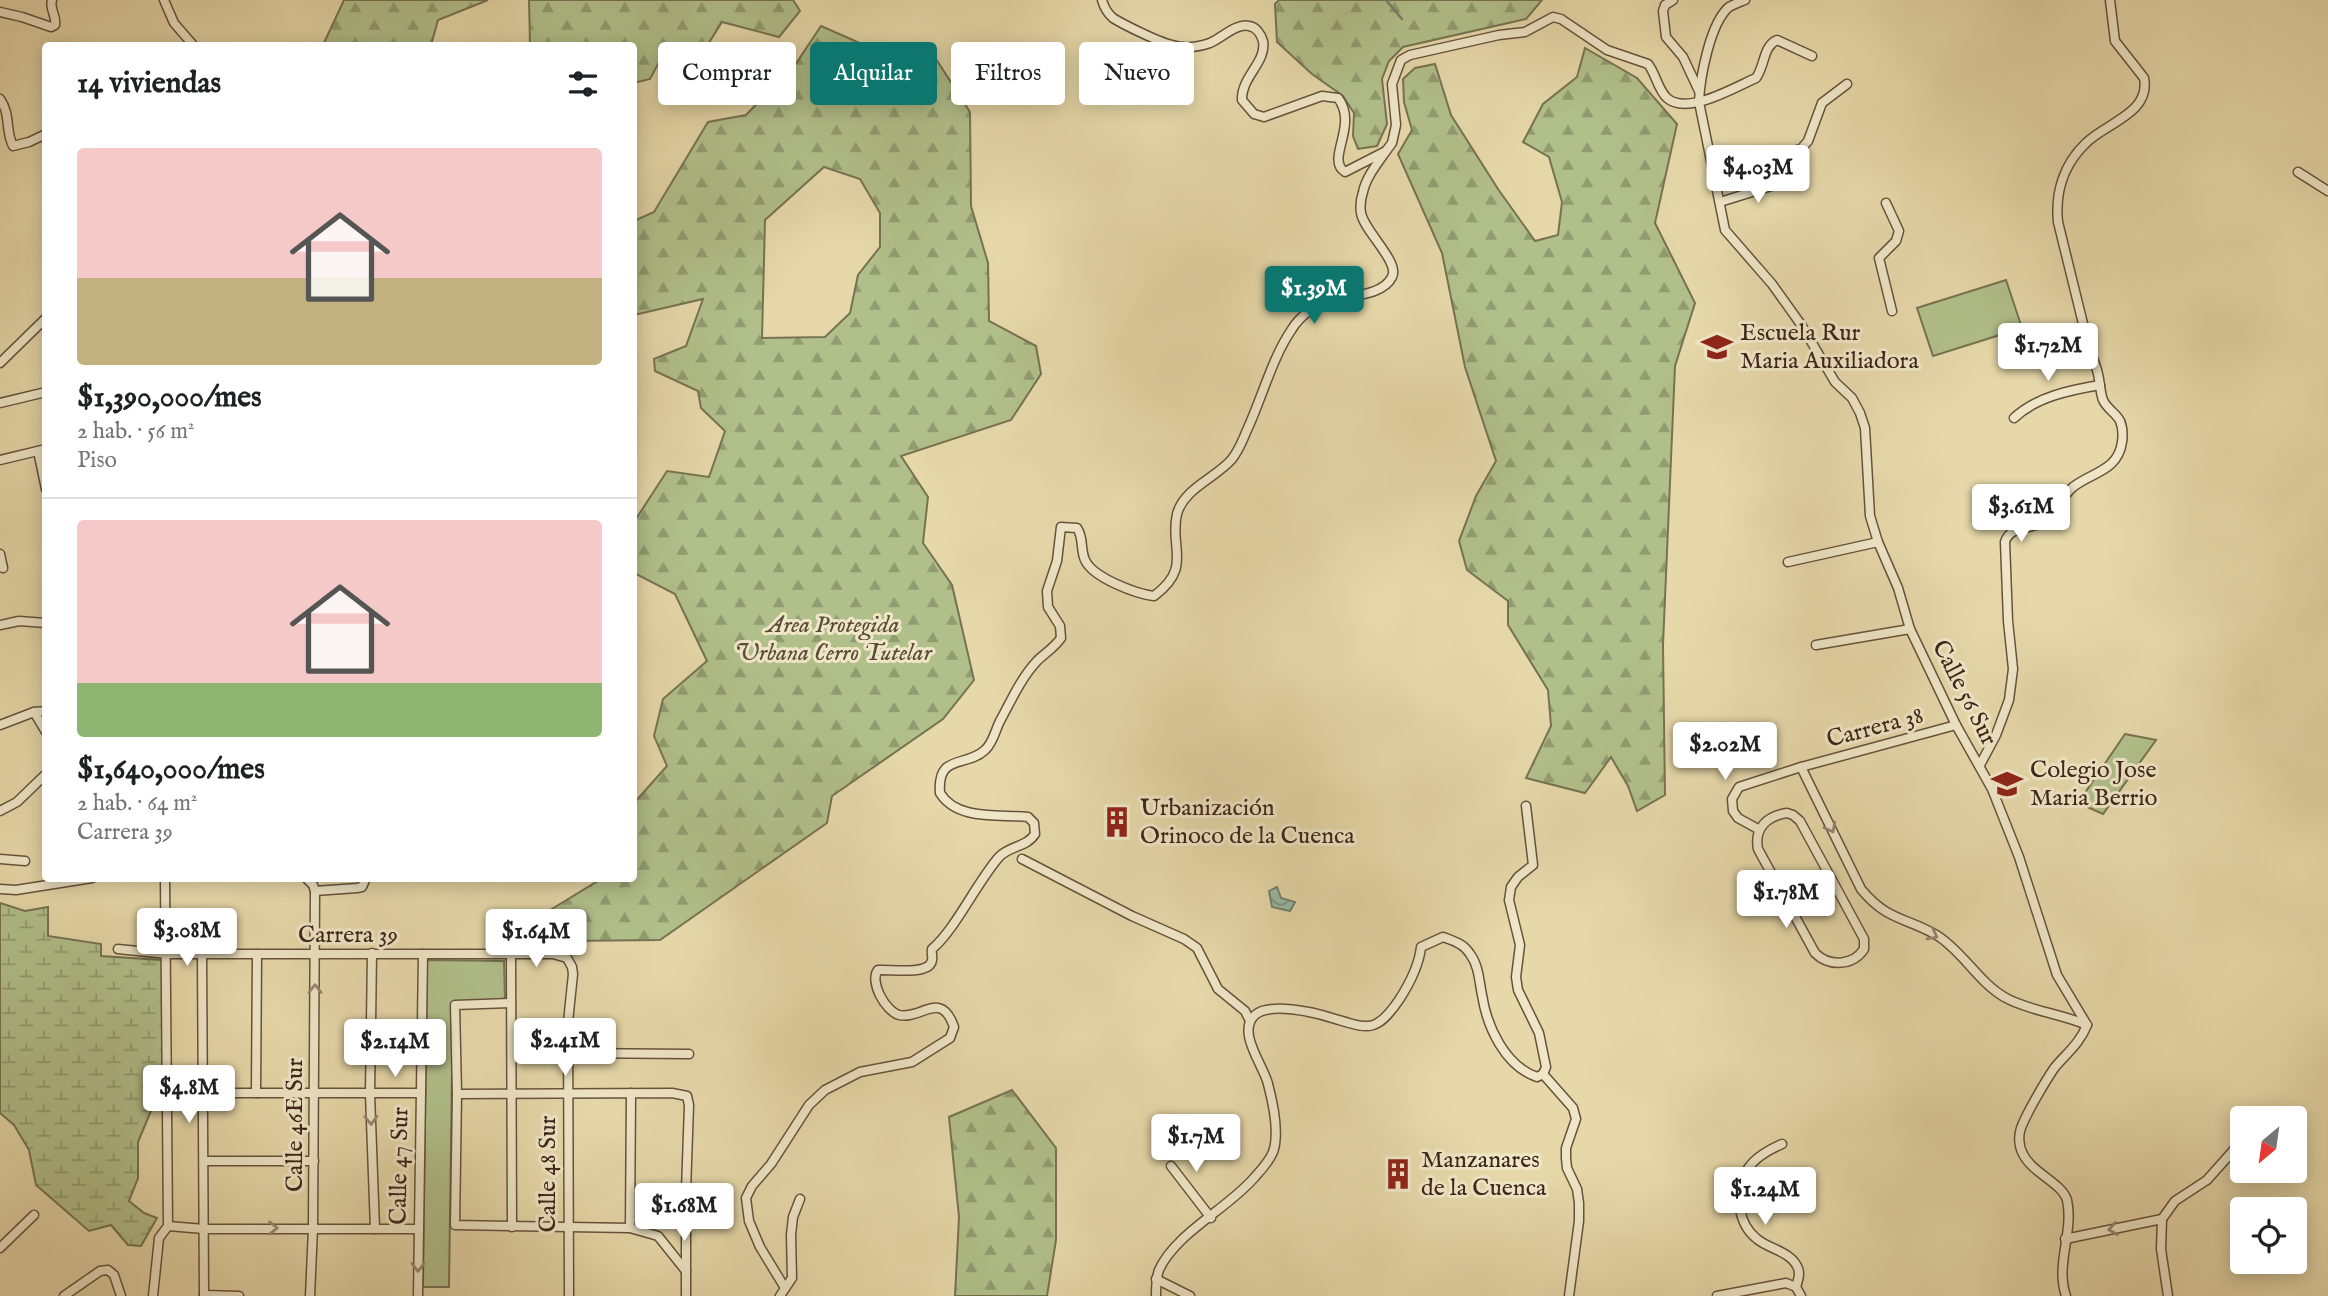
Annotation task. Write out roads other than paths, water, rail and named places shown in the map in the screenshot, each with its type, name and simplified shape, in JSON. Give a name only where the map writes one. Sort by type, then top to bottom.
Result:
[{"type":"street","points":[[0,12],[51,27],[56,21],[50,5],[52,0]]},
{"type":"street","points":[[164,0],[174,23],[191,42]]},
{"type":"street","points":[[1102,0],[1105,10],[1114,18],[1172,46],[1189,47],[1210,43],[1241,26],[1251,26],[1259,32],[1263,42],[1263,54],[1241,90],[1241,100],[1247,108],[1264,117],[1322,96],[1338,98],[1347,116],[1346,130],[1336,162],[1339,168],[1345,172],[1352,170],[1386,151]]},
{"type":"street","points":[[1673,0],[1665,5],[1663,11],[1666,37],[1683,57],[1700,91]]},
{"type":"street","name":"Calle 56 Sur","points":[[1745,0],[1729,8],[1720,19],[1707,55],[1699,102],[1725,230],[1729,238],[1772,284],[1835,382],[1857,406],[1865,429],[1870,516],[1898,588],[1910,629],[1956,725],[1992,789],[2019,857],[2057,975],[2087,1025]]},
{"type":"street","points":[[1980,765],[1996,735],[2009,700],[2013,669],[2008,621],[2007,535],[2047,519],[2072,488],[2099,474],[2119,455],[2123,432],[2119,419],[2106,407],[2061,235],[2056,202],[2063,177],[2076,155],[2087,142],[2133,110],[2140,103],[2146,86],[2144,78],[2115,41],[2110,0]]},
{"type":"street","points":[[800,1199],[792,1226],[792,1278],[782,1292],[749,1221],[746,1205],[749,1191],[771,1164],[809,1105],[825,1090],[860,1072],[912,1062],[950,1038],[954,1027],[950,1016],[942,1010],[928,1008],[904,1015],[896,1014],[890,1009],[881,996],[875,973],[887,969],[916,971],[929,965],[932,961],[932,949],[998,859],[1014,847],[1027,842],[1035,834],[1034,823],[1028,817],[965,812],[953,808],[940,793],[940,776],[951,764],[974,757],[988,748],[1020,684],[1037,660],[1060,638],[1060,626],[1048,607],[1047,591],[1057,561],[1061,527],[1072,526],[1080,533],[1083,554],[1089,567],[1140,594],[1154,596],[1167,587],[1175,569],[1178,552],[1177,515],[1191,492],[1232,459],[1239,449],[1263,396],[1278,352],[1293,327],[1311,309],[1329,300],[1384,286],[1391,280],[1394,272],[1392,264],[1366,227],[1361,213],[1363,189],[1395,136],[1392,84],[1401,60],[1410,55],[1499,35],[1525,32],[1553,17],[1561,19],[1607,50],[1648,64],[1666,98],[1688,105],[1756,78],[1772,42],[1777,40],[1812,56]]},
{"type":"street","points":[[1713,169],[1801,149],[1808,141],[1822,103],[1847,84]]},
{"type":"street","points":[[0,99],[8,111],[13,146],[42,136]]},
{"type":"street","points":[[2298,172],[2328,191]]},
{"type":"street","points":[[1720,202],[1787,181]]},
{"type":"street","points":[[1886,203],[1899,231],[1896,241],[1879,258],[1892,311]]},
{"type":"street","points":[[0,363],[42,322]]},
{"type":"street","points":[[2014,418],[2024,408],[2043,399],[2100,385]]},
{"type":"street","points":[[0,403],[42,393]]},
{"type":"street","points":[[0,460],[41,450]]},
{"type":"street","points":[[1787,562],[1878,542]]},
{"type":"street","points":[[0,554],[3,568]]},
{"type":"street","points":[[0,625],[19,621],[42,623]]},
{"type":"street","points":[[1816,645],[1910,629]]},
{"type":"street","points":[[0,725],[42,711]]},
{"type":"street","points":[[34,712],[42,725]]},
{"type":"street","name":"Carrera 38","points":[[1758,829],[1735,815],[1731,807],[1733,795],[1739,787],[1801,767],[1956,725]]},
{"type":"street","points":[[1801,767],[1861,889],[1873,903],[1888,915],[1937,936],[1957,951],[2004,997],[2087,1025],[2078,1043],[2053,1070],[2021,1129],[2019,1142],[2023,1156],[2037,1172],[2066,1196],[2069,1214],[2061,1269],[2066,1296]]},
{"type":"street","points":[[0,811],[17,802],[42,778]]},
{"type":"street","points":[[1250,1021],[1255,1014],[1269,1008],[1332,1017],[1360,1027],[1368,1027],[1385,1018],[1400,998],[1420,960],[1421,947],[1443,937],[1458,943],[1470,953],[1477,968],[1482,999],[1492,1030],[1503,1049],[1527,1073],[1537,1077],[1543,1074],[1546,1067],[1539,1033],[1518,990],[1516,977],[1520,945],[1509,900],[1511,887],[1518,877],[1533,865],[1526,806]]},
{"type":"street","points":[[1787,813],[1797,818],[1864,939],[1864,949],[1859,956],[1836,963],[1825,961],[1815,953],[1758,849],[1758,829],[1777,814],[1787,813]]},
{"type":"street","points":[[0,859],[25,861]]},
{"type":"street","points":[[1022,859],[1132,916],[1184,939],[1197,948],[1218,989],[1245,1011],[1250,1021],[1251,1046],[1268,1081],[1276,1142],[1272,1156],[1239,1195],[1179,1241],[1160,1268],[1156,1279],[1156,1296]]},
{"type":"street","points":[[0,889],[16,890],[54,882]]},
{"type":"street","points":[[153,1296],[159,1238],[168,1226],[165,882]]},
{"type":"street","points":[[310,882],[316,891],[315,954]]},
{"type":"street","points":[[316,891],[357,888],[362,887],[364,882]]},
{"type":"street","name":"Carrera 39","points":[[118,949],[167,954],[559,955],[567,958],[572,967]]},
{"type":"street","points":[[372,953],[370,1094],[375,1229]]},
{"type":"street","points":[[202,954],[204,1296],[239,1296]]},
{"type":"street","points":[[256,1093],[257,954]]},
{"type":"street","name":"Calle 46E Sur","points":[[310,1296],[315,954]]},
{"type":"street","name":"Calle 47 Sur","points":[[418,1296],[423,954]]},
{"type":"street","points":[[511,955],[512,1227]]},
{"type":"street","name":"Calle 48 Sur","points":[[569,1296],[568,1053],[572,967]]},
{"type":"street","points":[[511,1003],[456,1005],[455,1226],[630,1228],[658,1236],[686,1271]]},
{"type":"street","points":[[568,1053],[689,1054]]},
{"type":"street","points":[[1543,1074],[1573,1108],[1576,1119],[1566,1148],[1567,1168],[1577,1189],[1579,1203],[1569,1296]]},
{"type":"street","points":[[457,1094],[568,1092],[672,1093],[687,1096],[686,1296]]},
{"type":"street","points":[[168,1093],[421,1093]]},
{"type":"street","points":[[630,1228],[631,1093]]},
{"type":"street","points":[[1782,1144],[1769,1149],[1745,1173],[1740,1192],[1740,1207],[1744,1225],[1755,1238],[1792,1259],[1797,1266],[1799,1279],[1796,1287]]},
{"type":"street","points":[[2168,1296],[2161,1250],[2162,1219],[2175,1201],[2207,1180],[2230,1154]]},
{"type":"street","points":[[204,1161],[314,1161]]},
{"type":"street","points":[[1171,1166],[1211,1218]]},
{"type":"street","points":[[0,1248],[34,1215]]},
{"type":"street","points":[[2065,1239],[2162,1219]]},
{"type":"street","points":[[168,1226],[204,1229],[418,1229]]},
{"type":"street","points":[[64,1296],[100,1271],[108,1270],[114,1275],[121,1296]]},
{"type":"street","points":[[1156,1279],[1190,1296]]},
{"type":"street","points":[[1717,1296],[1786,1283],[1796,1287],[1801,1296]]},
{"type":"water","points":[[1277,887],[1281,898],[1295,902],[1290,911],[1272,907],[1269,891]]},
{"type":"waterway","points":[[1386,0],[1402,19]]},
{"type":"place","name":"Escuela Rur Maria Auxiliadora","points":[[1717,347]]},
{"type":"place","name":"Colegio Jose Maria Berrio","points":[[2007,784]]},
{"type":"place","name":"Urbanización Orinoco de la Cuenca","points":[[1117,822]]},
{"type":"place","name":"Manzanares de la Cuenca","points":[[1398,1174]]},
{"type":"park label","name":"Area Protegida Urbana Cerro Tutelar","points":[[833,639]]}]
